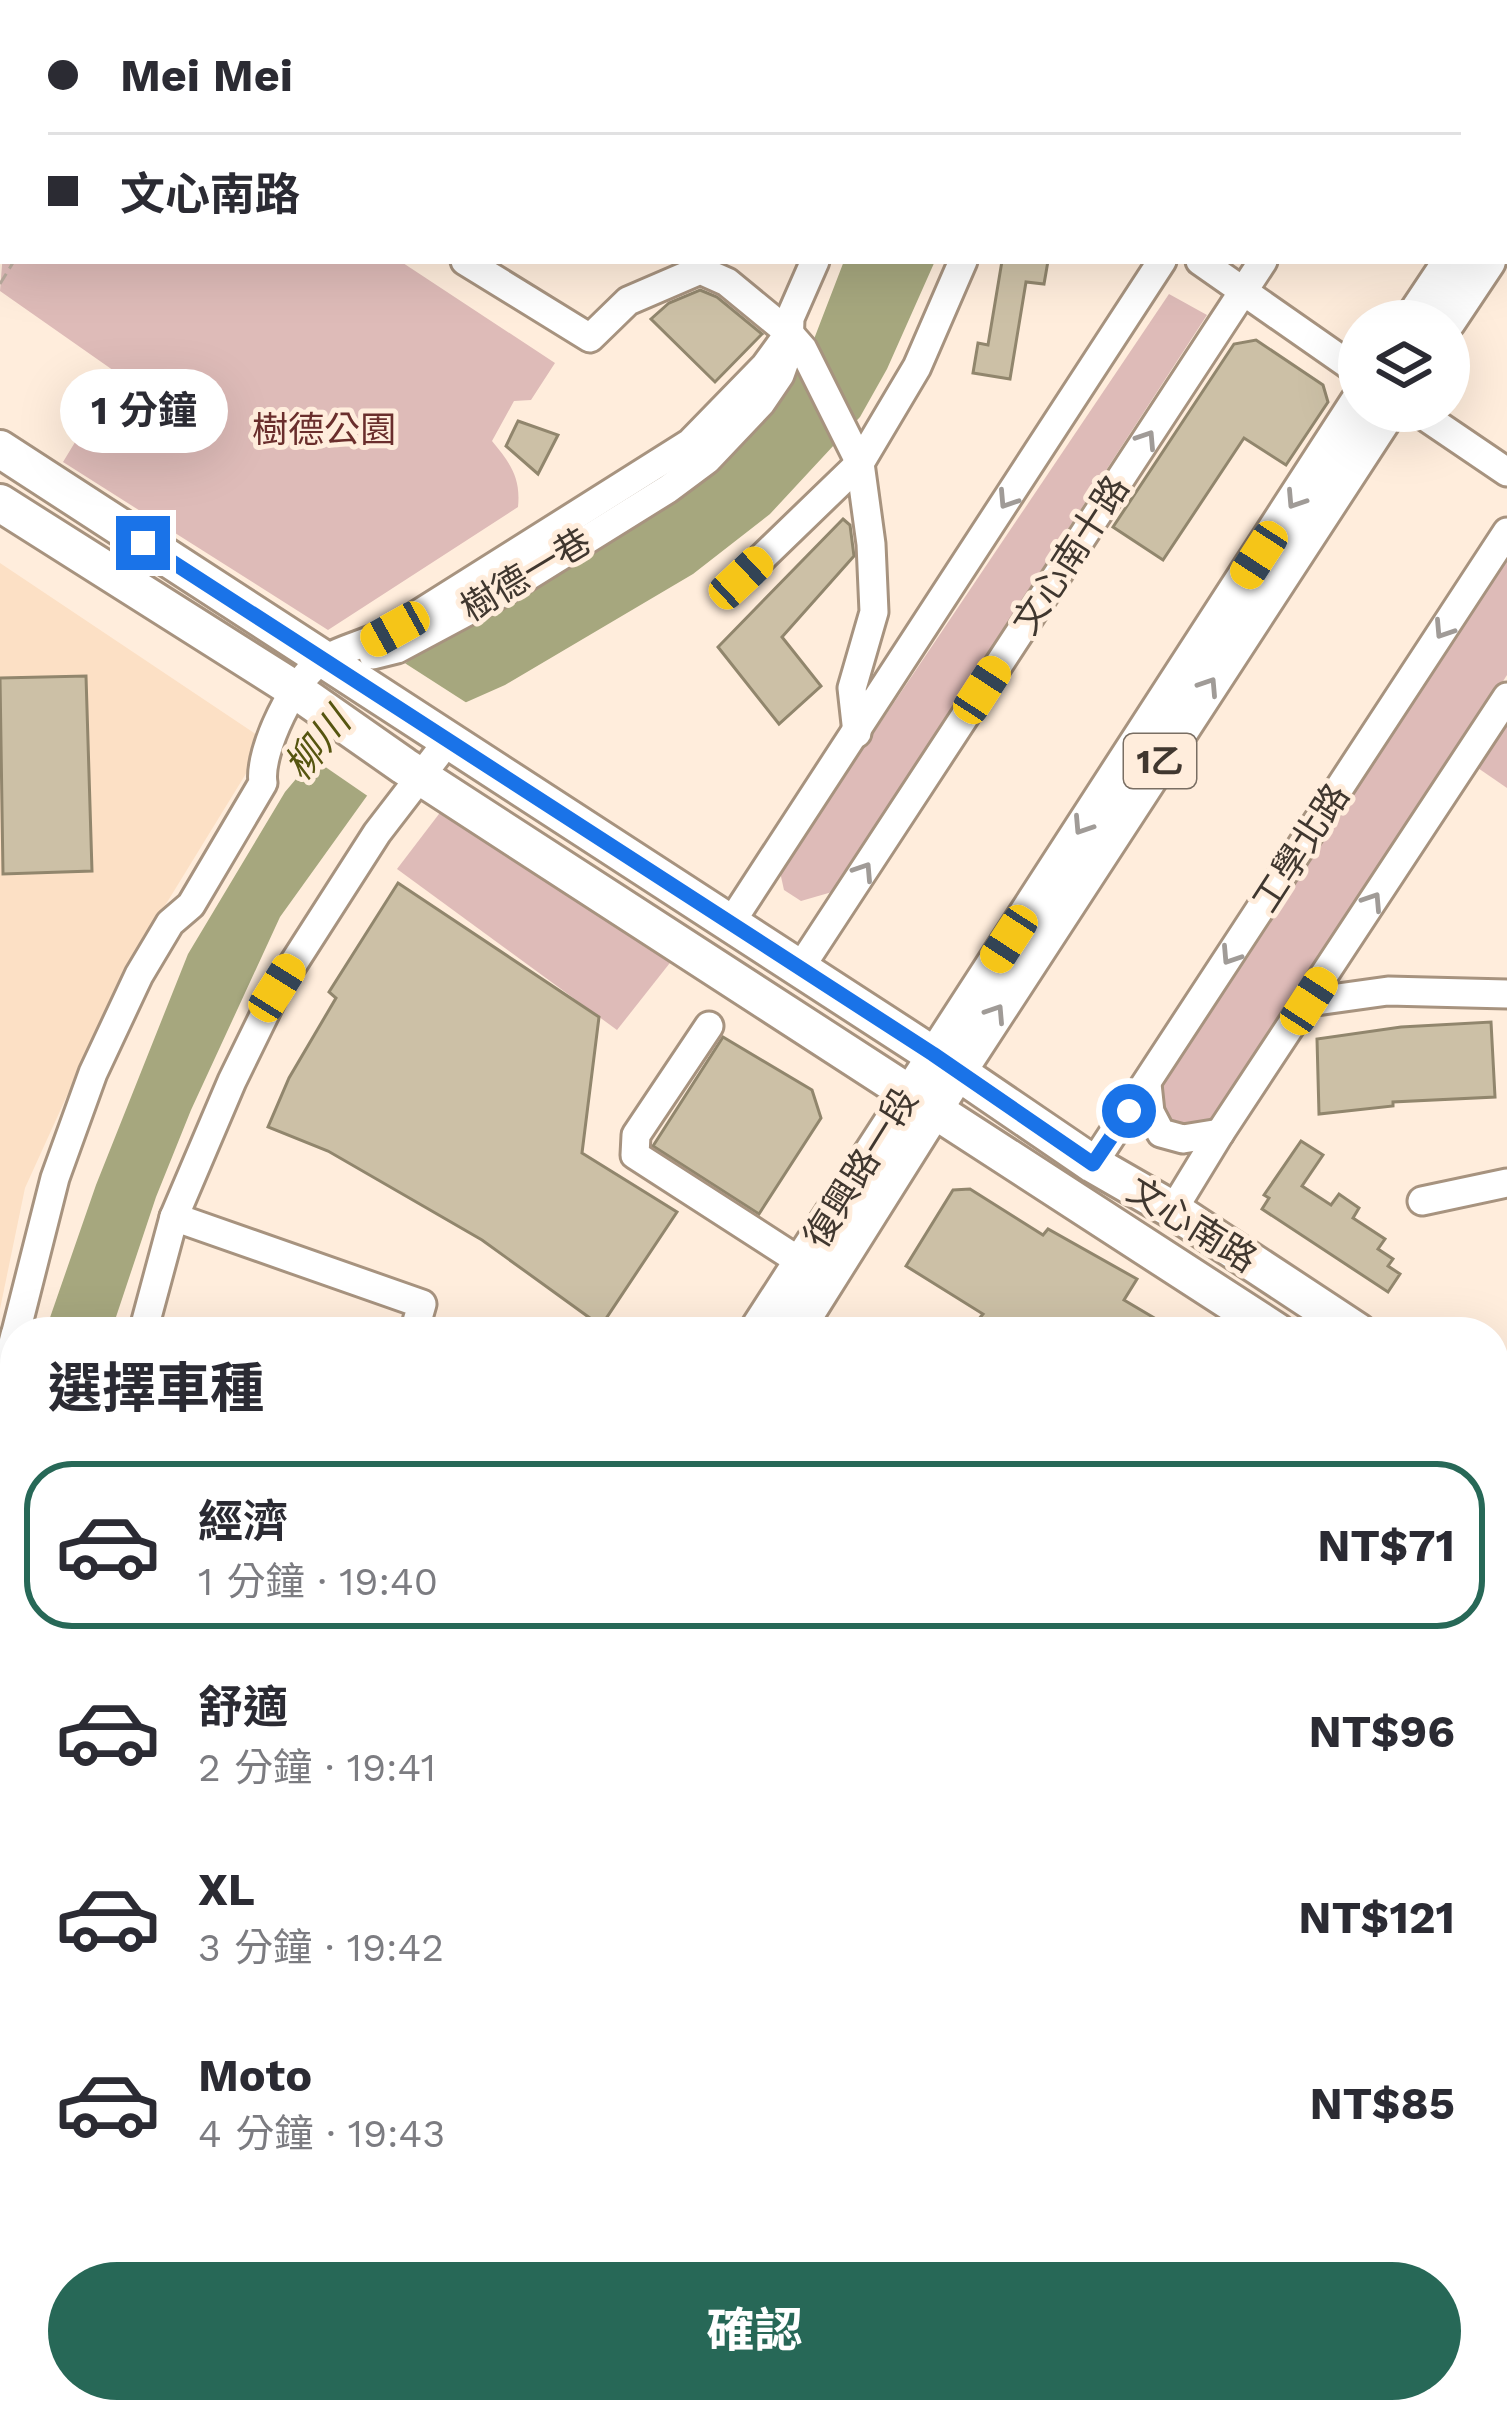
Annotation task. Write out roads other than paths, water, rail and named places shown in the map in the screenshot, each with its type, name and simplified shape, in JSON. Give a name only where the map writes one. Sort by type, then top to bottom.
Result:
[{"type":"main road","points":[[1426,300],[1450,264]]},
{"type":"main road","points":[[1461,300],[1484,264]]},
{"type":"main road","name":"復興路一段","points":[[802,1317],[921,1102],[1340,432]]},
{"type":"main road","name":"復興路一段","points":[[946,1063],[1374,432]]},
{"type":"main road","name":"文心南路","points":[[0,449],[946,1063],[1093,1164],[1173,1210],[1335,1317]]},
{"type":"main road","name":"文心南路","points":[[0,502],[1254,1317]]},
{"type":"main road","name":"復興路一段","points":[[766,1317],[801,1262],[921,1102]]},
{"type":"street","points":[[470,264],[590,338],[628,302],[700,270],[712,273],[796,341],[856,454],[873,556],[874,612],[852,688],[856,733]]},
{"type":"street","points":[[679,279],[700,264]]},
{"type":"street","name":"樹德一巷","points":[[322,660],[368,644],[413,619],[690,443],[796,341],[790,318],[814,264]]},
{"type":"street","points":[[741,578],[856,454],[917,367],[962,264]]},
{"type":"street","points":[[730,924],[1160,264]]},
{"type":"street","points":[[1204,264],[1338,358]]},
{"type":"street","name":"文心南十路","points":[[800,968],[1261,264]]},
{"type":"street","points":[[1448,432],[1507,472]]},
{"type":"street","name":"工學北路","points":[[1093,1164],[1507,532]]},
{"type":"street","points":[[19,1317],[55,1178],[93,1073],[162,936],[190,905],[263,783],[260,767],[294,689],[322,660]]},
{"type":"street","points":[[1173,1210],[1507,697]]},
{"type":"street","points":[[147,1317],[174,1217],[277,988],[440,737]]},
{"type":"street","points":[[1309,1001],[1388,991],[1507,994]]},
{"type":"street","points":[[709,1027],[636,1135],[635,1155],[801,1262]]},
{"type":"street","points":[[1147,1084],[1150,1112],[1161,1133],[1183,1139],[1220,1132]]},
{"type":"street","points":[[1422,1201],[1507,1183]]},
{"type":"street","points":[[174,1217],[422,1304],[418,1317]]},
{"type":"park label","name":"樹德公園","points":[[324,430]]},
{"type":"water label","name":"柳川","points":[[317,744]]}]
